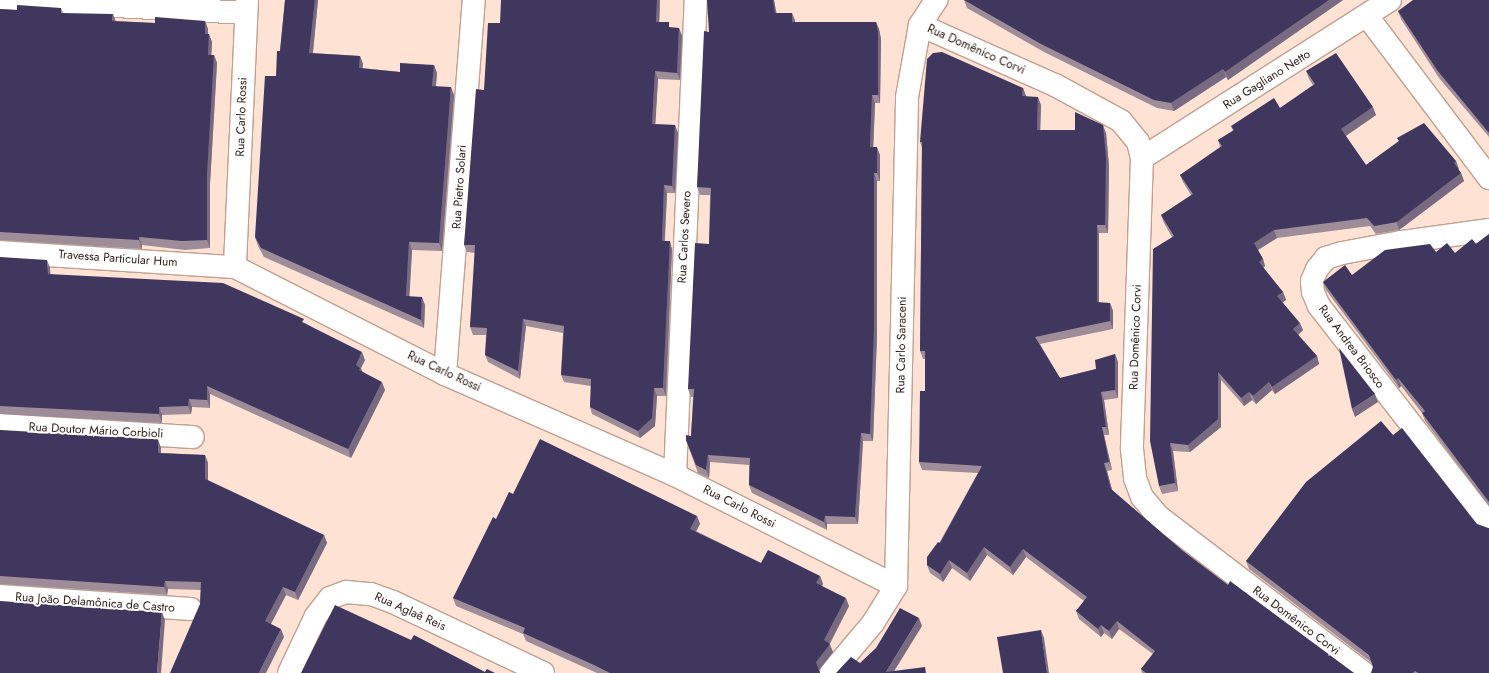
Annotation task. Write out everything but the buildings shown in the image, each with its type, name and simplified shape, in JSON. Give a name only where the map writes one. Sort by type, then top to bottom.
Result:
[{"type":"street","points":[[0,0],[247,6]]},
{"type":"street","name":"Rua Pietro Solari","points":[[445,374],[474,0]]},
{"type":"street","name":"Rua Carlos Severo","points":[[675,474],[696,0]]},
{"type":"street","name":"Rua Carlo Saraceni","points":[[896,586],[907,97],[920,25],[936,0]]},
{"type":"street","name":"Rua Gagliano Netto","points":[[1142,158],[1390,0]]},
{"type":"street","name":"Rua Carlo Rossi","points":[[247,6],[235,267],[445,374],[675,474],[896,586]]},
{"type":"street","points":[[1367,16],[1489,178]]},
{"type":"street","name":"Rua Domênico Corvi","points":[[920,25],[1055,85],[1121,121],[1138,142],[1142,158],[1132,449],[1136,478],[1142,497],[1159,517],[1364,673]]},
{"type":"street","name":"Rua Andrea Briosco","points":[[1489,230],[1401,242],[1342,253],[1326,258],[1317,269],[1312,281],[1313,292],[1318,306],[1489,524]]},
{"type":"street","name":"Travessa Particular Hum","points":[[0,252],[235,267]]},
{"type":"street","name":"Rua Doutor Mário Corbioli","points":[[0,425],[193,437]]},
{"type":"street","points":[[831,673],[873,623],[896,586]]},
{"type":"street","name":"Rua Aglaê Reis","points":[[289,673],[316,616],[330,598],[346,592],[371,594],[393,602],[544,673]]},
{"type":"street","name":"Rua João Delamônica de Castro","points":[[0,596],[191,609]]}]
